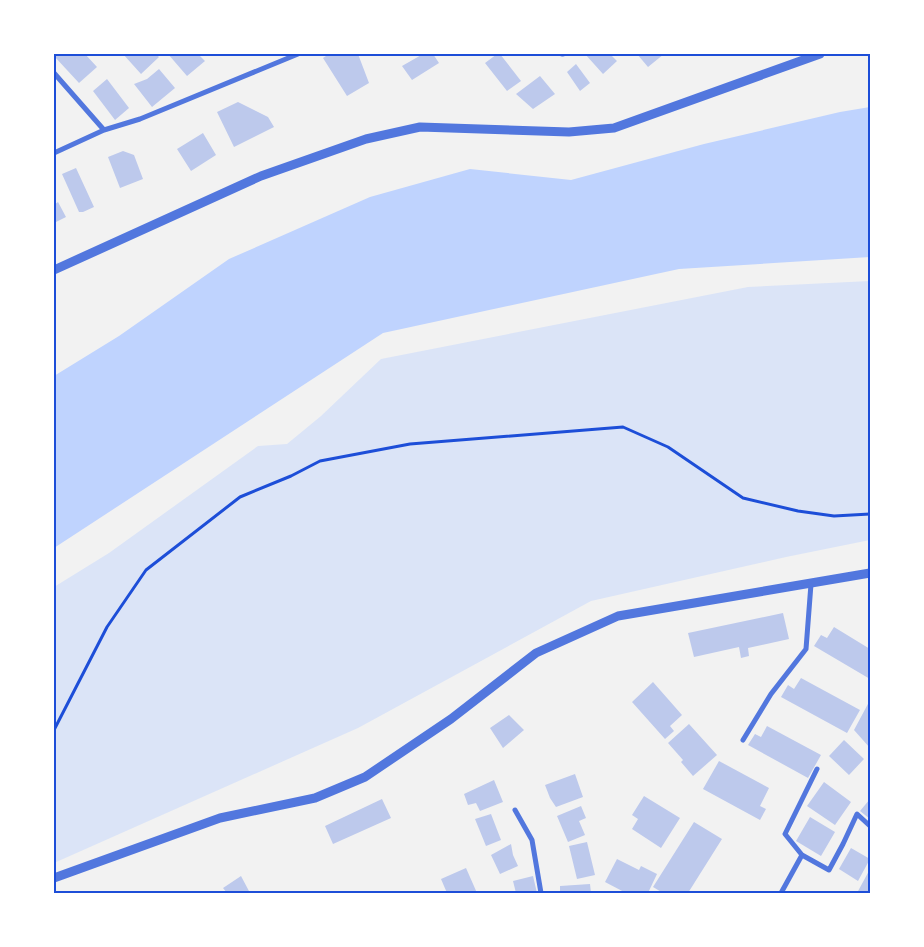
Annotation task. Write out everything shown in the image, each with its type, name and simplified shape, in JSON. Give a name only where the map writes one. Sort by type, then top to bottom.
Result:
[{"type":"street","points":[[54,153],[104,130],[140,119],[298,54]]},
{"type":"street","points":[[54,270],[261,176],[366,140],[420,128],[569,132],[614,128],[820,54]]},
{"type":"street","points":[[54,73],[104,130]]},
{"type":"street","points":[[54,878],[220,818],[314,798],[365,777],[451,719],[536,654],[618,616],[870,573]]},
{"type":"street","points":[[743,740],[772,694],[806,648],[811,584]]},
{"type":"street","points":[[817,769],[785,834],[802,855],[829,870],[856,814],[870,826]]},
{"type":"street","points":[[515,810],[532,840],[541,893]]},
{"type":"street","points":[[782,893],[802,855]]},
{"type":"path","points":[[54,730],[107,627],[146,570],[240,497],[291,476],[320,461],[410,444],[623,427],[668,447],[743,498],[798,511],[834,516],[870,514]]},
{"type":"shaded area","points":[[870,281],[870,540],[591,601],[358,728],[54,863],[54,587],[109,553],[258,446],[287,444],[321,416],[381,359],[748,287]]},
{"type":"water","points":[[870,107],[870,257],[679,269],[383,333],[54,548],[54,376],[119,336],[229,259],[370,197],[470,169],[571,180],[704,144],[840,112]]},
{"type":"building","points":[[54,54],[85,54],[97,67],[79,83]]},
{"type":"building","points":[[123,54],[156,54],[159,57],[141,74]]},
{"type":"building","points":[[168,54],[198,54],[205,61],[187,76]]},
{"type":"building","points":[[329,54],[358,54],[369,83],[347,96],[323,58]]},
{"type":"building","points":[[423,54],[433,54],[439,63],[412,80],[402,66]]},
{"type":"building","points":[[497,54],[500,54],[521,81],[507,91],[485,63]]},
{"type":"building","points":[[585,54],[610,54],[617,61],[603,74]]},
{"type":"building","points":[[637,54],[664,54],[648,67]]},
{"type":"building","points":[[576,64],[590,83],[580,91],[567,72]]},
{"type":"building","points":[[159,69],[175,88],[152,107],[134,84],[147,79]]},
{"type":"building","points":[[540,76],[555,94],[533,109],[516,94]]},
{"type":"building","points":[[107,79],[129,108],[115,120],[93,91]]},
{"type":"building","points":[[238,102],[268,117],[274,127],[234,147],[217,112]]},
{"type":"building","points":[[203,133],[216,155],[191,171],[177,149]]},
{"type":"building","points":[[123,151],[134,155],[143,179],[120,188],[108,157]]},
{"type":"building","points":[[76,168],[94,207],[83,212],[79,212],[62,174]]},
{"type":"building","points":[[58,202],[66,217],[54,223],[54,205]]},
{"type":"building","points":[[783,613],[789,639],[748,648],[749,656],[741,658],[739,647],[694,657],[688,633]]},
{"type":"building","points":[[834,627],[870,649],[870,679],[814,646],[821,635],[827,638]]},
{"type":"building","points":[[801,678],[860,710],[847,733],[781,697],[788,685],[794,689]]},
{"type":"building","points":[[653,682],[682,715],[670,726],[674,731],[665,739],[632,702]]},
{"type":"building","points":[[869,702],[870,704],[870,748],[854,730]]},
{"type":"building","points":[[509,715],[524,730],[503,748],[490,728]]},
{"type":"building","points":[[689,724],[717,755],[693,776],[681,762],[683,760],[668,743]]},
{"type":"building","points":[[767,726],[821,755],[808,778],[748,745],[755,734],[761,737]]},
{"type":"building","points":[[844,740],[864,759],[849,775],[829,756]]},
{"type":"building","points":[[719,761],[769,788],[760,806],[766,809],[760,820],[703,789]]},
{"type":"building","points":[[575,774],[583,797],[556,807],[545,785]]},
{"type":"building","points":[[494,780],[503,802],[480,811],[476,803],[468,805],[464,794]]},
{"type":"building","points":[[824,782],[851,802],[835,825],[807,806]]},
{"type":"building","points":[[644,796],[680,818],[661,848],[632,829],[638,819],[632,815]]},
{"type":"building","points":[[382,799],[391,818],[333,844],[325,826]]},
{"type":"building","points":[[870,799],[870,819],[860,811]]},
{"type":"building","points":[[581,806],[586,818],[579,821],[585,835],[568,842],[557,816]]},
{"type":"building","points":[[491,814],[501,840],[486,846],[475,819]]},
{"type":"building","points":[[810,817],[835,832],[821,856],[796,841]]},
{"type":"building","points":[[694,822],[722,839],[688,893],[663,893],[653,887]]},
{"type":"building","points":[[587,842],[595,875],[577,879],[569,846]]},
{"type":"building","points":[[511,844],[518,866],[500,874],[491,855]]},
{"type":"building","points":[[851,848],[870,859],[858,881],[839,869]]},
{"type":"building","points":[[617,859],[639,870],[641,866],[657,874],[648,893],[626,893],[605,882]]},
{"type":"building","points":[[466,868],[477,893],[447,893],[441,879]]},
{"type":"building","points":[[870,869],[870,893],[857,893]]},
{"type":"building","points":[[241,876],[250,893],[227,893],[223,888]]},
{"type":"building","points":[[533,876],[537,893],[516,893],[513,881]]},
{"type":"building","points":[[590,884],[591,893],[560,893],[560,886]]}]
